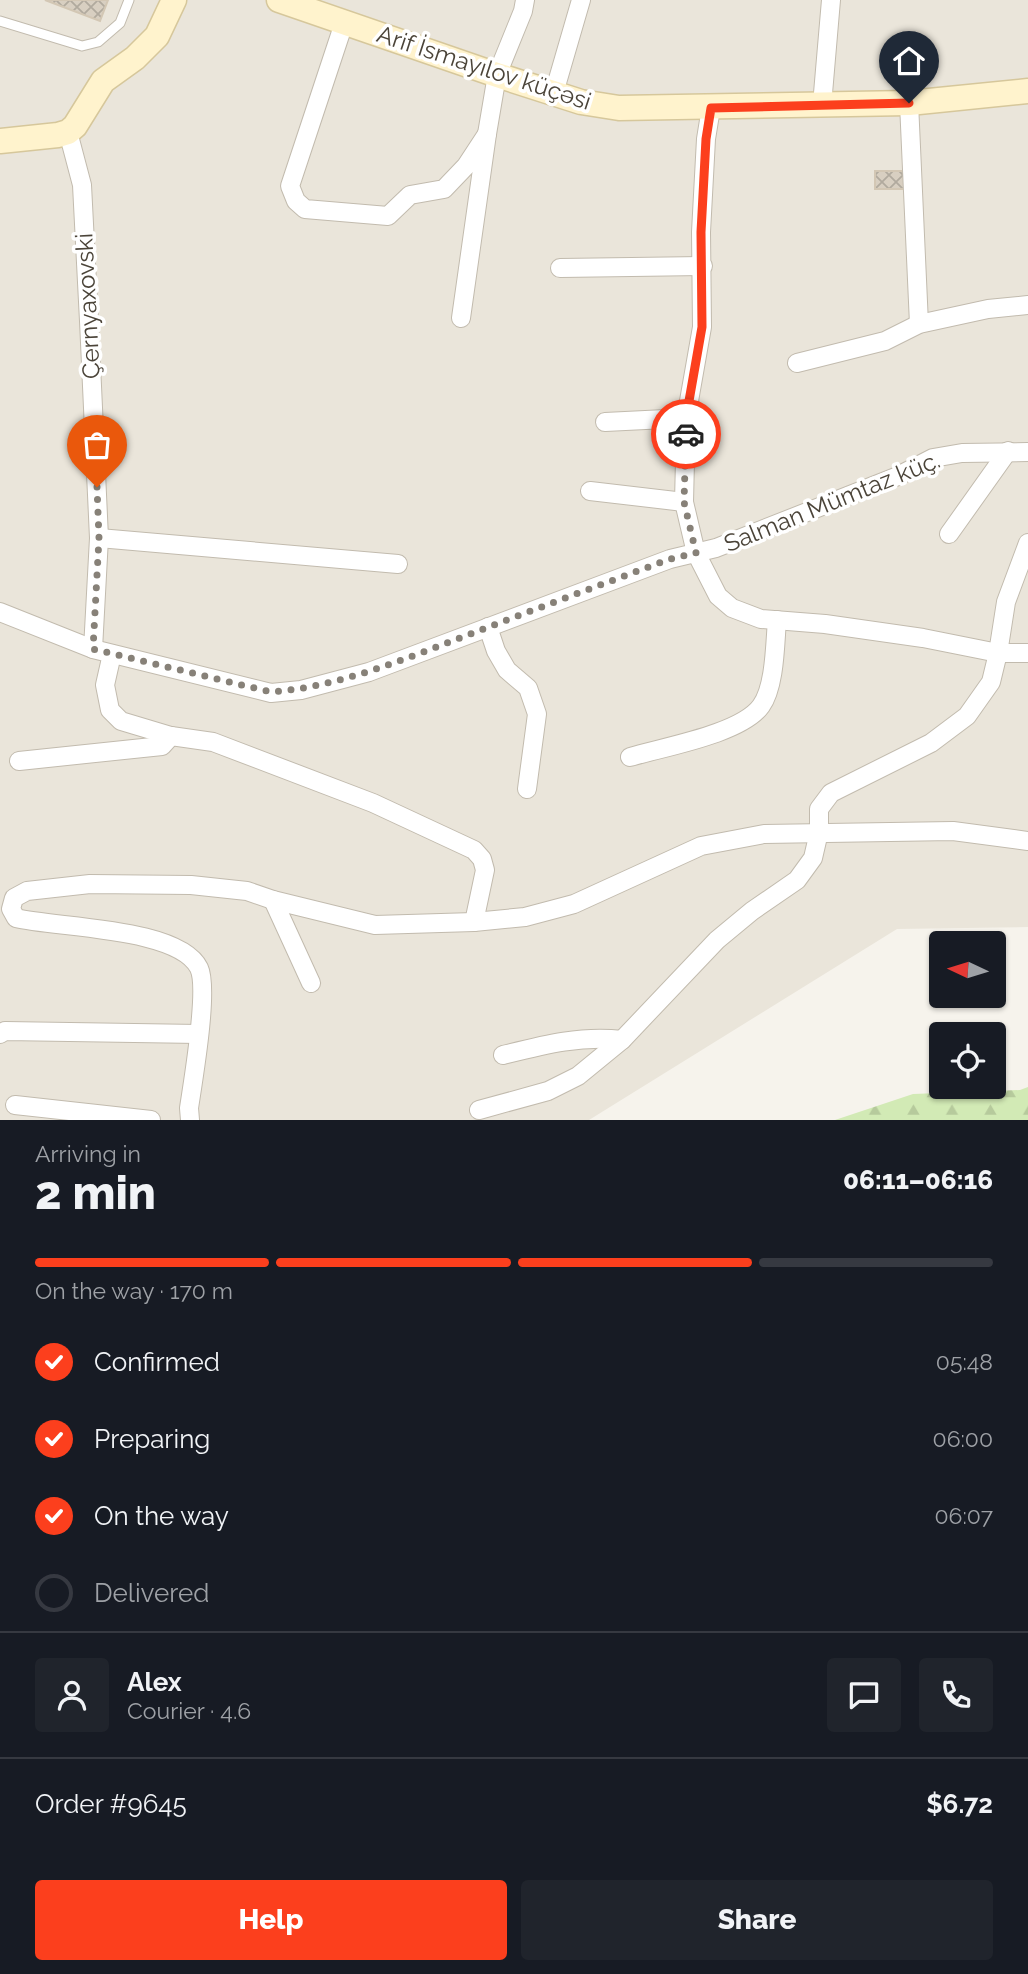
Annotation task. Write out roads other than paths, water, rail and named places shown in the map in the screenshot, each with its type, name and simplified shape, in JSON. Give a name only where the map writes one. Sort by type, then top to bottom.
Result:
[{"type":"street","points":[[0,141],[68,132],[75,126],[103,81],[135,58],[157,36],[174,0]]},
{"type":"street","name":"Arif İsmayılov küçəsi","points":[[279,0],[581,102],[619,108],[909,103],[1028,91]]},
{"type":"street","points":[[461,318],[486,134],[497,75],[525,0]]},
{"type":"street","points":[[554,93],[581,0]]},
{"type":"street","points":[[822,105],[831,0]]},
{"type":"street","points":[[344,23],[290,186],[296,201],[305,209],[388,216],[410,195],[444,189],[466,166],[486,134]]},
{"type":"street","points":[[909,103],[919,324]]},
{"type":"street","points":[[711,108],[706,139],[701,232],[702,327],[686,418],[684,502],[696,553],[718,596],[732,608],[761,619],[825,624],[923,638],[998,653],[1028,653]]},
{"type":"street","name":"Çernyaxovski","points":[[68,132],[82,185],[99,538],[93,649]]},
{"type":"street","points":[[560,268],[703,266]]},
{"type":"street","points":[[797,363],[885,341],[919,324],[988,309],[1028,305]]},
{"type":"street","points":[[605,422],[686,418]]},
{"type":"street","points":[[949,534],[1008,451]]},
{"type":"street","name":"Salman Mümtaz küç.","points":[[0,612],[112,654],[271,692],[301,690],[369,672],[670,559],[716,548],[898,476],[933,458],[961,453],[1028,452]]},
{"type":"street","points":[[590,491],[684,502]]},
{"type":"street","points":[[99,538],[398,564]]},
{"type":"street","points":[[479,1110],[548,1091],[578,1076],[622,1040],[717,940],[752,911],[797,880],[813,858],[819,832],[819,809],[831,793],[931,743],[967,716],[991,682],[1006,602],[1028,543]]},
{"type":"street","points":[[630,757],[733,728],[761,706],[770,684],[777,620]]},
{"type":"street","points":[[488,627],[496,652],[507,670],[528,688],[537,714],[527,789]]},
{"type":"street","points":[[112,654],[105,685],[110,710],[121,721],[171,736],[213,742],[373,803],[474,850],[482,859],[485,870],[474,922]]},
{"type":"street","points":[[19,761],[162,746],[171,736]]},
{"type":"street","points":[[190,1120],[189,1108],[200,1034],[202,981],[199,968],[190,957],[168,945],[120,932],[16,918],[11,909],[14,898],[27,891],[90,884],[191,885],[247,891],[375,925],[474,922],[525,917],[574,904],[701,846],[764,834],[953,831],[1028,841]]},
{"type":"street","points":[[273,900],[311,983]]},
{"type":"street","points":[[0,1034],[5,1031],[200,1034]]},
{"type":"street","points":[[503,1055],[553,1042],[589,1038],[622,1040]]},
{"type":"street","points":[[15,1105],[151,1120]]},
{"type":"lane","points":[[0,21],[82,46],[98,42],[120,23],[129,0]]}]
